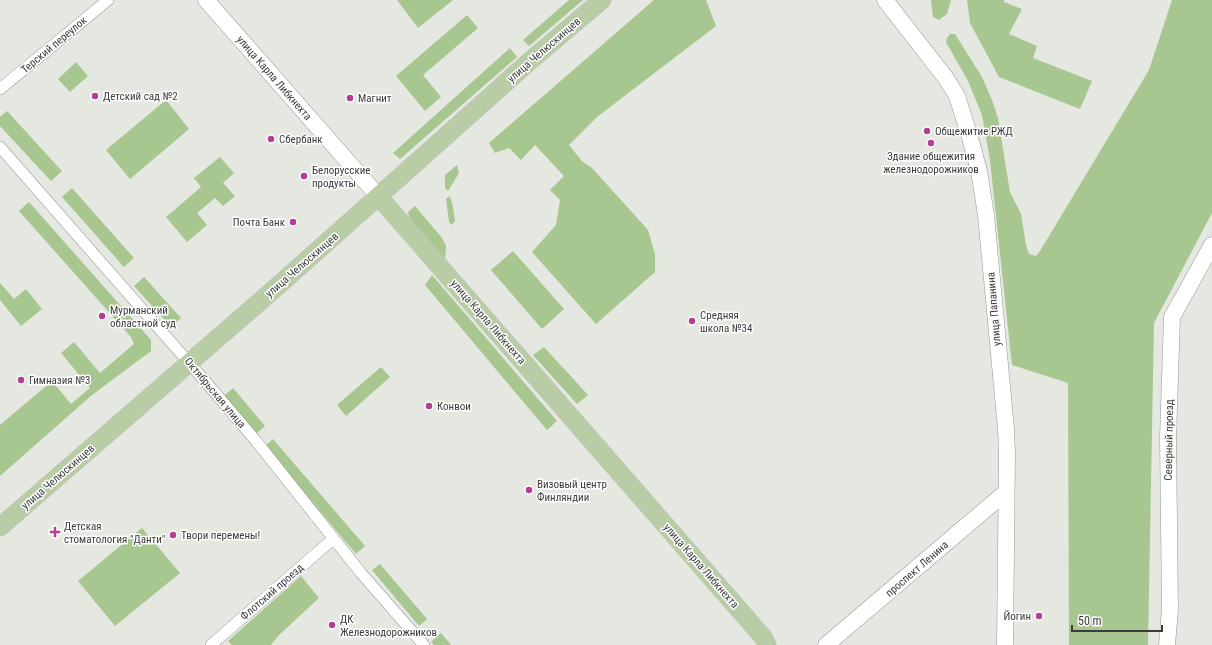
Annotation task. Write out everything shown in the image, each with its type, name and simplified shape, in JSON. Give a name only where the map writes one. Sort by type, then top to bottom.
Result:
[{"type":"main road","name":"улица Челюскинцев","points":[[0,527],[379,197],[525,65],[602,0]]},
{"type":"main road","name":"улица Карла Либкнехта","points":[[379,197],[763,637],[767,645]]},
{"type":"street","name":"Терский переулок","points":[[0,89],[108,0]]},
{"type":"street","name":"улица Карла Либкнехта","points":[[206,0],[379,197]]},
{"type":"street","name":"улица Папанина","points":[[885,0],[946,76],[957,96],[979,171],[986,215],[1004,405],[1007,454],[1005,645]]},
{"type":"street","name":"Октябрьская улица","points":[[0,147],[190,363],[256,441],[333,539],[424,645]]},
{"type":"street","name":"Северный проезд","points":[[1167,645],[1170,609],[1168,454],[1172,317],[1212,245]]},
{"type":"street","name":"проспект Ленина","points":[[826,645],[1006,492]]},
{"type":"street","name":"Флотский проезд","points":[[211,645],[333,539]]},
{"type":"green space","points":[[397,0],[453,0],[418,28]]},
{"type":"green space","points":[[569,0],[583,0],[529,46],[523,40]]},
{"type":"green space","points":[[654,0],[706,0],[716,26],[597,117],[569,145],[582,161],[592,168],[648,230],[655,254],[655,272],[596,324],[532,252],[556,225],[560,200],[550,190],[564,176],[535,145],[521,160],[509,148],[495,153],[489,143]]},
{"type":"green space","points":[[931,0],[951,0],[947,14],[939,20],[933,17]]},
{"type":"green space","points":[[967,0],[1004,0],[1004,2],[1022,9],[1009,34],[1037,46],[1033,58],[1092,81],[1080,109],[999,77],[970,23]]},
{"type":"green space","points":[[1172,0],[1212,0],[1212,213],[1154,323],[1148,645],[1069,645],[1068,383],[1012,365],[990,160],[982,115],[968,81],[946,42],[950,34],[955,34],[982,77],[992,100],[998,118],[1010,192],[1021,214],[1029,254],[1036,256],[1149,70]]},
{"type":"green space","points":[[467,15],[478,28],[423,75],[441,97],[425,111],[396,76]]},
{"type":"green space","points":[[510,48],[517,57],[400,159],[393,153]]},
{"type":"green space","points":[[76,62],[88,76],[70,92],[58,79]]},
{"type":"green space","points":[[166,100],[189,129],[130,179],[106,150]]},
{"type":"green space","points":[[7,111],[62,171],[51,181],[0,126],[0,117]]},
{"type":"green space","points":[[220,157],[234,173],[223,183],[235,196],[223,206],[215,198],[197,213],[207,225],[187,242],[166,217],[201,187],[194,178]]},
{"type":"green space","points":[[457,165],[459,173],[448,191],[445,188],[445,175]]},
{"type":"green space","points":[[72,188],[134,258],[124,267],[62,197]]},
{"type":"green space","points":[[450,196],[455,221],[452,225],[449,222],[446,199]]},
{"type":"green space","points":[[29,202],[151,340],[151,351],[92,395],[0,476],[0,425],[52,381],[71,404],[90,388],[61,353],[74,342],[100,373],[134,344],[131,337],[19,211]]},
{"type":"green space","points":[[415,206],[442,238],[446,246],[445,260],[410,222],[408,212]]},
{"type":"green space","points":[[513,251],[564,309],[542,329],[491,270]]},
{"type":"green space","points":[[432,275],[557,421],[547,430],[425,285]]},
{"type":"green space","points":[[144,277],[181,318],[171,327],[134,286]]},
{"type":"green space","points":[[0,283],[14,299],[26,289],[42,309],[21,326],[0,300]]},
{"type":"green space","points":[[544,347],[588,395],[577,404],[533,355]]},
{"type":"green space","points":[[381,367],[390,377],[346,416],[337,405]]},
{"type":"green space","points":[[233,388],[265,426],[256,434],[224,396]]},
{"type":"green space","points":[[273,439],[365,546],[356,554],[265,446]]},
{"type":"green space","points":[[142,528],[180,573],[115,626],[78,581]]},
{"type":"green space","points":[[380,564],[427,619],[419,626],[372,570]]},
{"type":"green space","points":[[301,576],[319,598],[279,635],[271,645],[232,645],[228,641]]},
{"type":"green space","points":[[441,633],[451,645],[434,645],[431,642]]},
{"type":"place","name":"Детский сад №2","points":[[95,96]]},
{"type":"place","name":"Магнит","points":[[350,98]]},
{"type":"place","name":"Общежитие РЖД","points":[[927,131]]},
{"type":"place","name":"Сбербанк","points":[[271,139]]},
{"type":"place","name":"Здание общежития железнодорожников","points":[[931,143]]},
{"type":"place","name":"Белорусские продукты","points":[[304,176]]},
{"type":"place","name":"Почта Банк","points":[[293,222]]},
{"type":"place","name":"Мурманский областной суд","points":[[102,316]]},
{"type":"place","name":"Средняя школа №34","points":[[692,321]]},
{"type":"place","name":"Гимназия №3","points":[[21,380]]},
{"type":"place","name":"Конвои","points":[[429,406]]},
{"type":"place","name":"Визовый центр Финляндии","points":[[529,490]]},
{"type":"place","name":"Детская стоматология \"Данти\"","points":[[55,532]]},
{"type":"place","name":"Твори перемены!","points":[[173,535]]},
{"type":"place","name":"Йогин","points":[[1039,616]]},
{"type":"place","name":"ДК Железнодорожников","points":[[332,625]]}]
